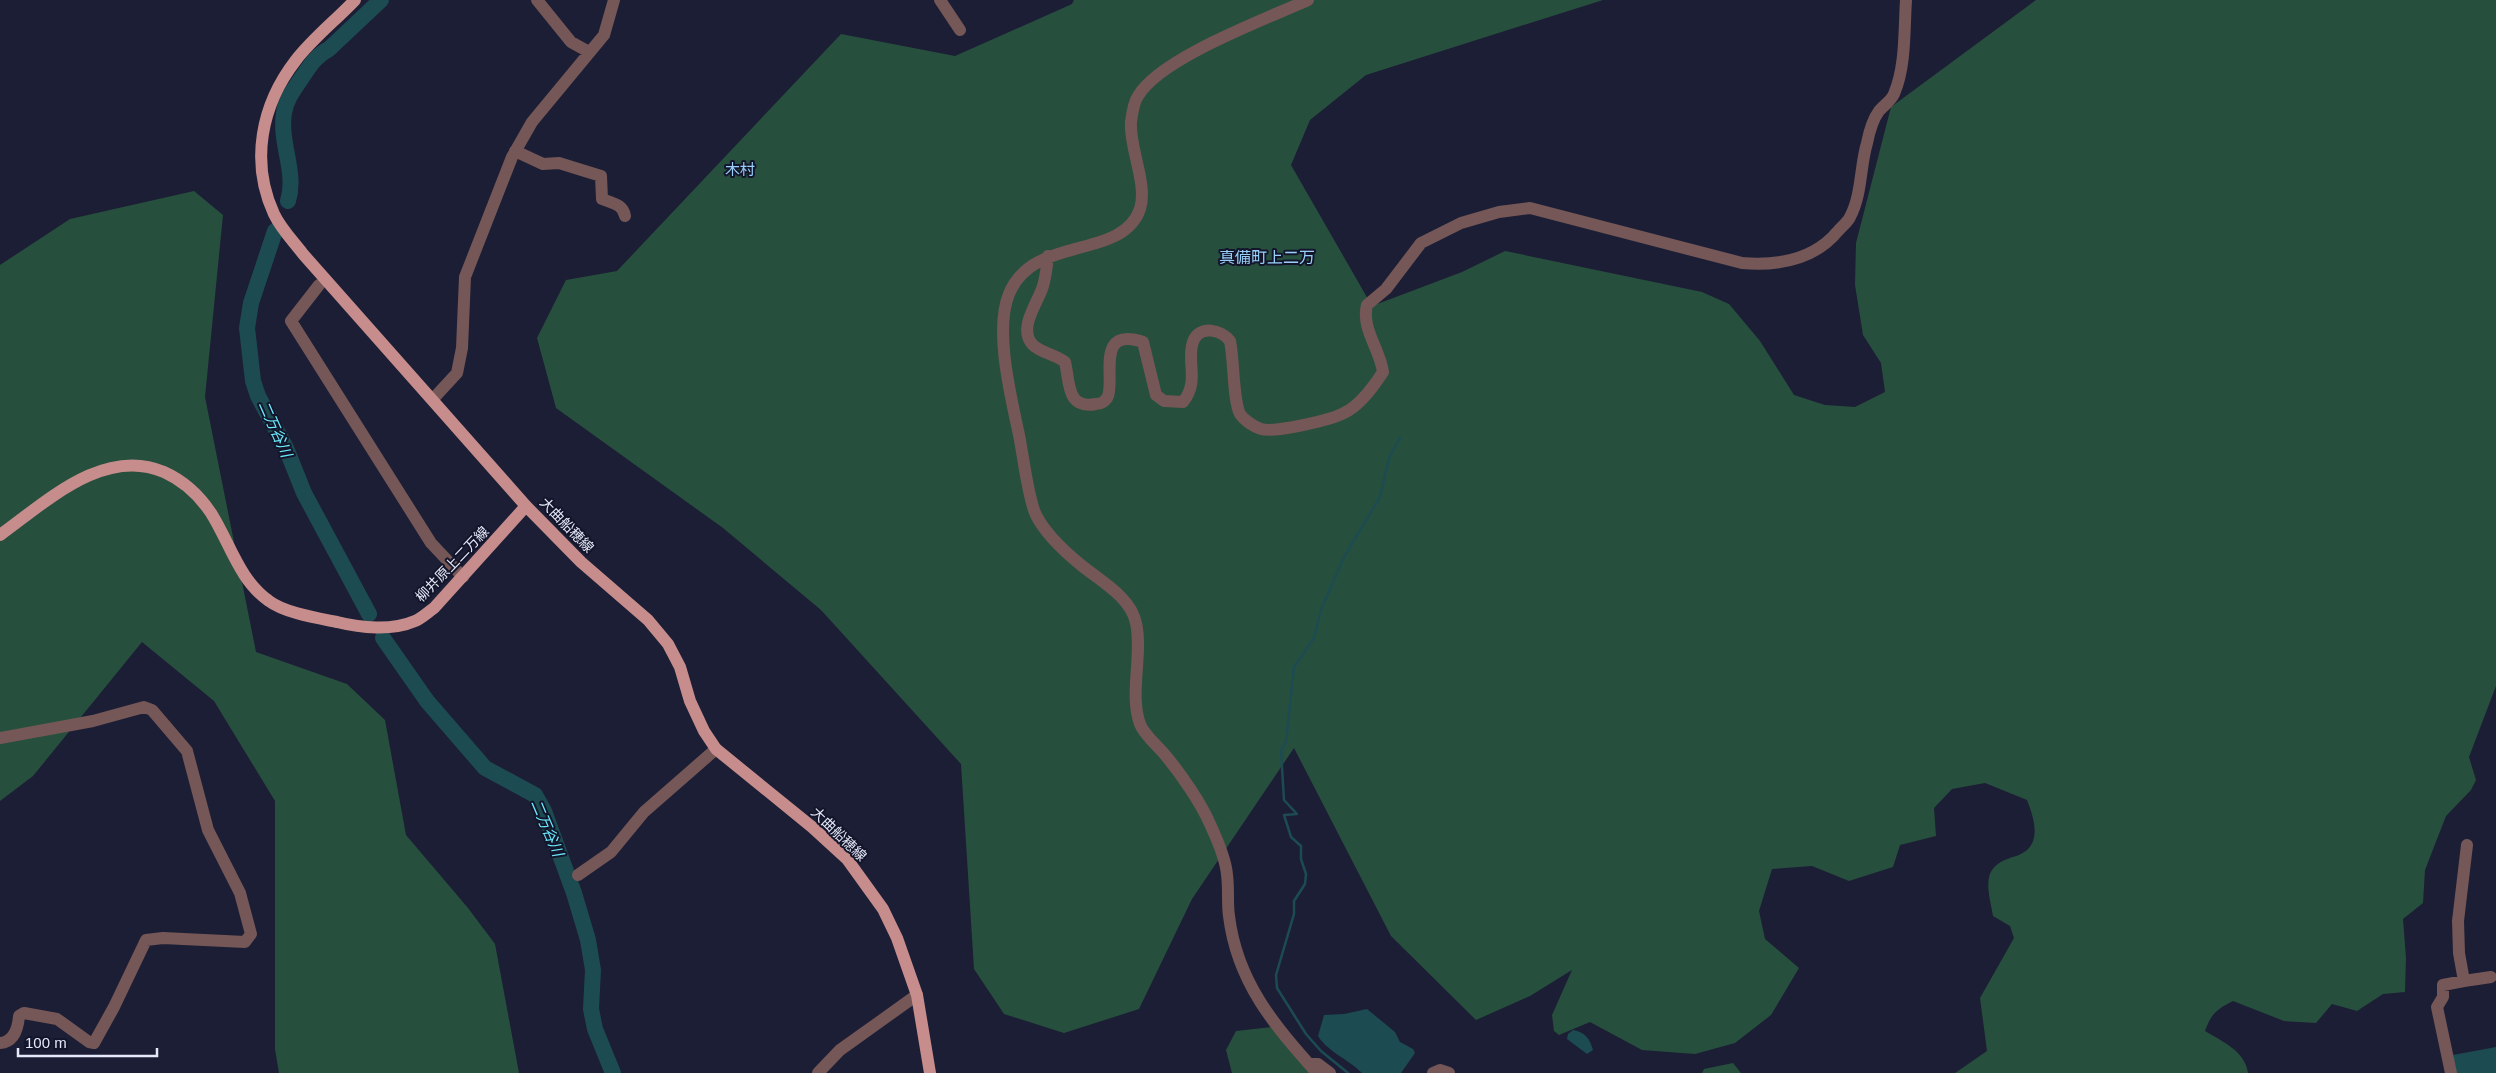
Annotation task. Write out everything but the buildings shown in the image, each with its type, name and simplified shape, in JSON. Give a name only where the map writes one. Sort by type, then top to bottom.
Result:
[{"type":"main road","name":"大曲船穂線","points":[[355,0],[297,58],[274,93],[262,136],[260,157],[266,188],[275,215],[304,254],[526,506],[581,562],[648,620],[668,644],[680,667],[690,701],[704,731],[716,749],[812,826],[847,859],[883,909],[897,938],[917,995],[930,1073]]},
{"type":"main road","name":"柳井原上二万線","points":[[0,535],[64,490],[99,470],[124,464],[153,467],[175,477],[194,490],[211,513],[255,590],[271,603],[304,614],[370,627],[391,626],[415,621],[434,608],[526,506]]},
{"type":"street","points":[[538,0],[571,42],[589,52]]},
{"type":"street","points":[[433,399],[457,373],[462,348],[466,278],[515,152],[532,122],[604,34],[614,0]]},
{"type":"street","points":[[940,0],[960,30]]},
{"type":"street","points":[[1308,0],[1203,48],[1155,76],[1136,97],[1131,123],[1140,184],[1140,208],[1128,227],[1104,241],[1048,256],[1024,271],[1009,294],[1003,331],[1007,375],[1035,514],[1058,543],[1122,598],[1136,620],[1136,692],[1140,726],[1169,759],[1209,822],[1227,872],[1229,916],[1240,964],[1254,994],[1313,1068],[1318,1064],[1330,1073]]},
{"type":"street","points":[[1048,256],[1043,286],[1027,327],[1028,337],[1033,345],[1043,351],[1056,355],[1065,362],[1072,397],[1079,402],[1088,406],[1101,404],[1108,398],[1110,388],[1108,364],[1114,345],[1122,340],[1135,339],[1143,342],[1156,395],[1164,401],[1183,402],[1190,393],[1193,342],[1201,332],[1214,330],[1224,334],[1230,341],[1237,402],[1240,413],[1249,424],[1262,429],[1274,430],[1334,417],[1345,413],[1364,396],[1383,372],[1381,358],[1366,324],[1367,305],[1386,289],[1421,243],[1461,223],[1499,212],[1530,208],[1742,263],[1761,265],[1793,260],[1814,253],[1829,242],[1850,217],[1867,143],[1878,113],[1893,96],[1897,84],[1901,65],[1906,0]]},
{"type":"street","points":[[515,152],[544,164],[559,163],[601,176],[602,199],[618,205],[624,210],[625,216]]},
{"type":"street","points":[[319,285],[291,322],[431,543],[463,577]]},
{"type":"street","points":[[0,738],[93,721],[144,706],[152,710],[187,751],[208,830],[240,892],[251,934],[245,942],[164,938],[146,940],[110,1015],[94,1043],[89,1042],[57,1019],[24,1013],[19,1016],[17,1030],[7,1041],[0,1043]]},
{"type":"street","points":[[578,875],[611,852],[644,812],[716,749]]},
{"type":"street","points":[[2464,981],[2459,953],[2458,921],[2467,845]]},
{"type":"street","points":[[2451,1073],[2437,1008],[2443,997],[2443,985],[2491,977]]},
{"type":"street","points":[[818,1073],[840,1050],[917,995]]},
{"type":"street","points":[[1433,1073],[1440,1070],[1449,1073]]},
{"type":"shaded area","points":[[1074,0],[1603,0],[1366,75],[1310,120],[1291,165],[1372,306],[1462,272],[1505,251],[1702,292],[1729,304],[1760,341],[1794,395],[1825,405],[1855,407],[1885,392],[1881,363],[1863,335],[1855,285],[1856,243],[1891,107],[2036,0],[2496,0],[2496,686],[2469,757],[2476,780],[2471,790],[2446,816],[2425,870],[2423,903],[2403,919],[2406,958],[2405,992],[2383,994],[2357,1011],[2332,1004],[2316,1023],[2284,1021],[2233,1001],[2215,1013],[2205,1031],[2226,1043],[2238,1053],[2246,1065],[2248,1073],[1955,1073],[1987,1051],[1980,998],[2014,938],[2010,926],[1993,916],[1988,880],[1997,864],[2027,851],[2034,838],[2035,830],[2027,800],[1985,783],[1952,789],[1934,808],[1936,836],[1900,845],[1893,867],[1849,881],[1812,866],[1772,869],[1759,911],[1765,939],[1799,968],[1771,1015],[1735,1043],[1695,1054],[1642,1050],[1590,1022],[1559,1035],[1554,1031],[1552,1015],[1572,970],[1530,996],[1476,1020],[1391,936],[1294,748],[1192,899],[1139,1009],[1064,1033],[1004,1014],[974,969],[961,764],[821,610],[723,528],[556,408],[537,338],[566,280],[617,271],[841,34],[955,56],[1072,4]]},
{"type":"shaded area","points":[[194,191],[223,215],[205,397],[256,652],[347,684],[385,720],[406,835],[468,908],[495,944],[519,1073],[279,1073],[275,1049],[275,801],[214,701],[142,642],[33,776],[0,801],[0,265],[70,219]]},
{"type":"shaded area","points":[[1367,1009],[1395,1032],[1400,1042],[1413,1049],[1415,1053],[1401,1073],[1362,1073],[1327,1047],[1318,1036],[1324,1015],[1344,1014]]},
{"type":"shaded area","points":[[1272,1027],[1320,1073],[1232,1073],[1226,1050],[1236,1031]]},
{"type":"shaded area","points":[[1573,1030],[1581,1032],[1586,1037],[1593,1050],[1587,1054],[1567,1039],[1568,1034]]},
{"type":"shaded area","points":[[2496,1047],[2496,1073],[2456,1073],[2453,1055]]},
{"type":"shaded area","points":[[1733,1063],[1741,1073],[1702,1073],[1704,1069]]},
{"type":"waterway","name":"二万谷川","points":[[288,201],[290,179],[283,124],[285,108],[289,98],[314,60],[329,49],[381,0]]},
{"type":"waterway","name":"二万谷川","points":[[275,231],[251,303],[247,328],[253,381],[258,396],[286,448],[304,493],[369,614]]},
{"type":"waterway","points":[[1348,1073],[1321,1051],[1306,1034],[1277,988],[1276,975],[1294,914],[1294,901],[1305,884],[1306,874],[1301,859],[1301,846],[1291,837],[1284,815],[1297,814],[1284,800],[1281,751],[1286,742],[1294,667],[1314,638],[1321,610],[1344,557],[1380,497],[1389,458],[1400,438]]},
{"type":"waterway","name":"二万谷川","points":[[383,638],[427,701],[485,768],[535,795],[544,811],[574,893],[588,940],[593,970],[591,1009],[595,1029],[613,1073]]},
{"type":"district","name":"木村","points":[[740,170]]},
{"type":"district","name":"真備町上二万","points":[[1267,257]]}]
